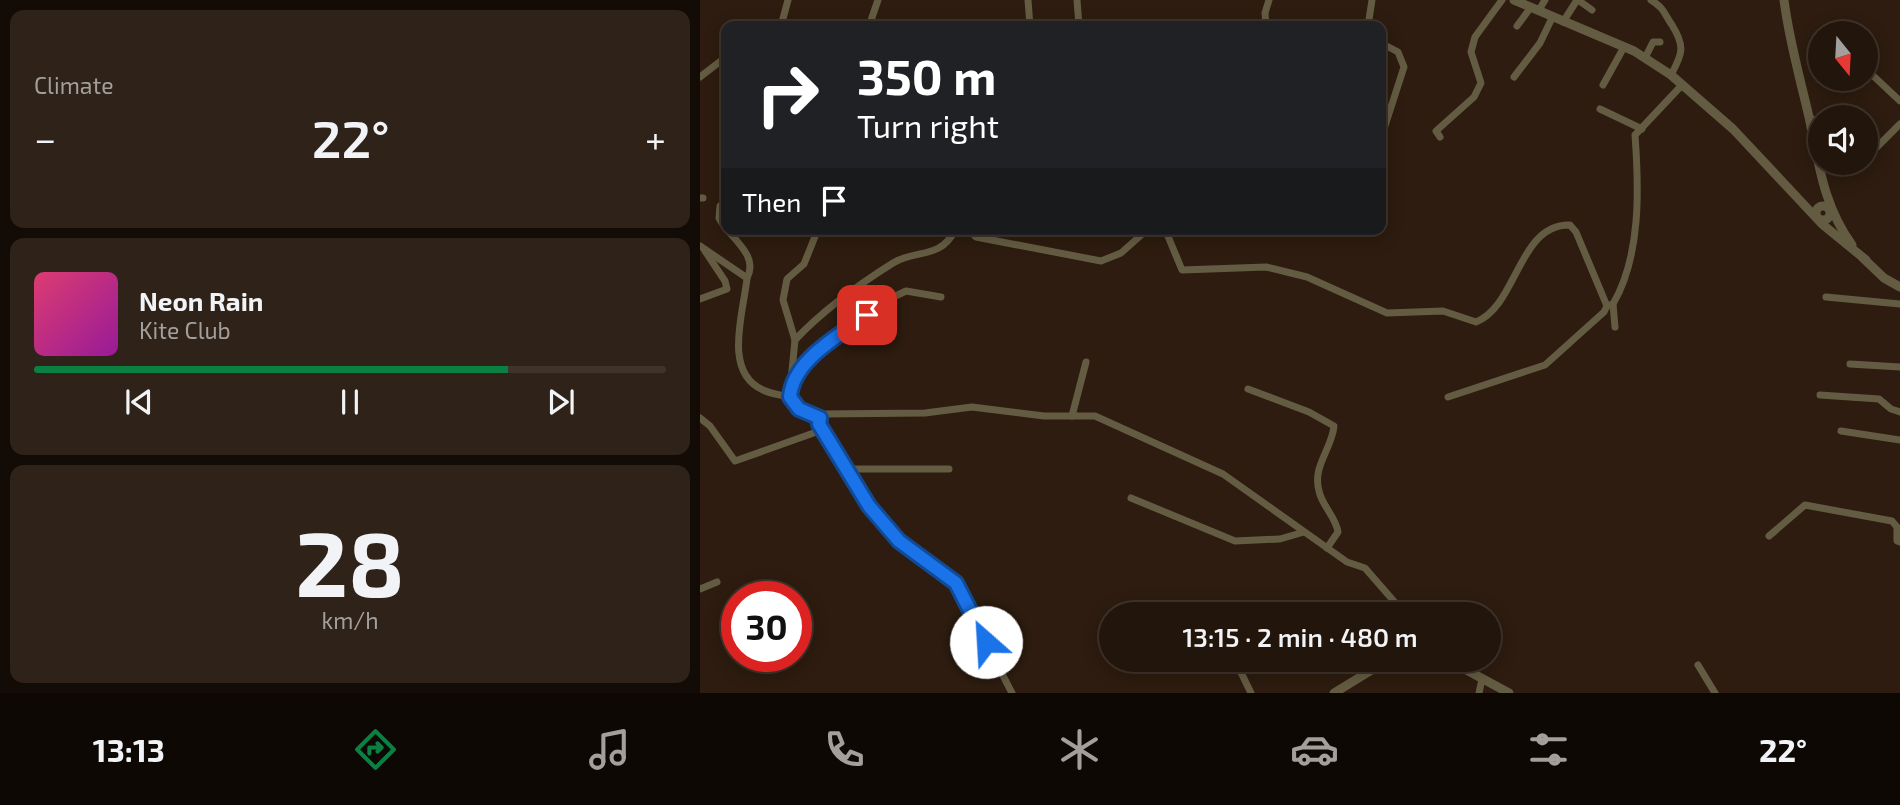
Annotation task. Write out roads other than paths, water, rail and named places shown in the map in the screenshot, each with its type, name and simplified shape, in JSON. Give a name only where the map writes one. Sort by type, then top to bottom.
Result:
[{"type":"street","points":[[782,21],[788,0]]},
{"type":"street","points":[[871,21],[878,0]]},
{"type":"street","points":[[1028,0],[1030,21]]},
{"type":"street","points":[[1077,0],[1079,21]]},
{"type":"street","points":[[1266,21],[1269,0]]},
{"type":"street","points":[[1369,21],[1372,0]]},
{"type":"street","points":[[1440,136],[1436,131],[1474,97],[1478,90],[1480,74],[1471,52],[1475,37],[1502,0]]},
{"type":"street","points":[[1514,0],[1624,47],[1671,75],[1733,129],[1818,218],[1866,260]]},
{"type":"street","points":[[1517,26],[1545,0]]},
{"type":"street","points":[[1563,22],[1578,0],[1592,10]]},
{"type":"street","points":[[1651,0],[1665,10],[1681,38],[1678,63],[1671,75]]},
{"type":"street","points":[[1784,0],[1796,70],[1808,113]]},
{"type":"street","points":[[1514,77],[1540,43],[1553,16]]},
{"type":"street","points":[[1646,58],[1654,42],[1660,42]]},
{"type":"street","points":[[1386,46],[1398,52],[1404,67],[1386,123]]},
{"type":"street","points":[[1603,85],[1624,47]]},
{"type":"street","points":[[700,77],[721,61]]},
{"type":"street","points":[[1878,80],[1900,101]]},
{"type":"street","points":[[1448,397],[1545,365],[1610,305],[1629,270],[1639,185],[1635,135],[1682,85]]},
{"type":"street","points":[[1600,109],[1642,129]]},
{"type":"street","points":[[1878,146],[1900,124]]},
{"type":"street","points":[[1818,218],[1827,219],[1830,211],[1820,175]]},
{"type":"street","points":[[1818,218],[1815,214],[1821,181]]},
{"type":"street","points":[[1807,205],[1819,203],[1825,206],[1853,247],[1884,278],[1900,287]]},
{"type":"street","points":[[1167,235],[1182,270],[1266,267],[1307,277],[1387,313],[1443,311],[1476,322],[1495,305],[1537,240],[1548,230],[1570,225],[1577,232],[1610,305],[1615,327]]},
{"type":"street","points":[[734,235],[744,247],[750,270],[738,351],[742,367],[750,382],[764,391],[790,395]]},
{"type":"street","points":[[816,235],[804,264],[787,279],[783,299],[795,340],[790,395],[799,409],[820,418]]},
{"type":"street","points":[[795,340],[846,295],[897,261],[933,252],[953,235]]},
{"type":"street","points":[[974,235],[1101,261],[1121,253],[1141,235]]},
{"type":"street","points":[[701,246],[747,278]]},
{"type":"street","points":[[700,299],[727,289],[701,246]]},
{"type":"street","points":[[790,395],[804,367],[822,345],[883,302],[906,291],[941,297]]},
{"type":"street","points":[[1826,297],[1900,304]]},
{"type":"street","points":[[1072,416],[1086,362]]},
{"type":"street","points":[[1850,364],[1900,367]]},
{"type":"street","points":[[1248,389],[1309,412],[1334,426],[1320,459],[1317,480],[1319,493],[1338,532],[1327,548]]},
{"type":"street","points":[[1820,395],[1879,399],[1891,410],[1900,412]]},
{"type":"street","points":[[820,418],[823,414],[843,412],[925,413],[972,407],[1044,416],[1095,416],[1191,457],[1223,474],[1348,562],[1365,568],[1395,602]]},
{"type":"street","points":[[700,418],[710,426],[735,461],[822,430]]},
{"type":"street","points":[[820,418],[822,430],[869,506],[899,541],[956,583],[1012,693]]},
{"type":"street","points":[[1841,431],[1900,440]]},
{"type":"street","points":[[847,469],[948,469]]},
{"type":"street","points":[[1130,498],[1235,541],[1280,539],[1304,531]]},
{"type":"street","points":[[1769,536],[1805,505],[1892,521],[1896,527],[1896,541],[1900,542]]},
{"type":"street","points":[[700,589],[718,582]]},
{"type":"street","points":[[1698,665],[1715,693]]},
{"type":"street","points":[[1241,672],[1251,693]]},
{"type":"street","points":[[1334,693],[1368,672]]},
{"type":"street","points":[[1469,672],[1509,693]]},
{"type":"street","points":[[1479,693],[1482,679]]}]
